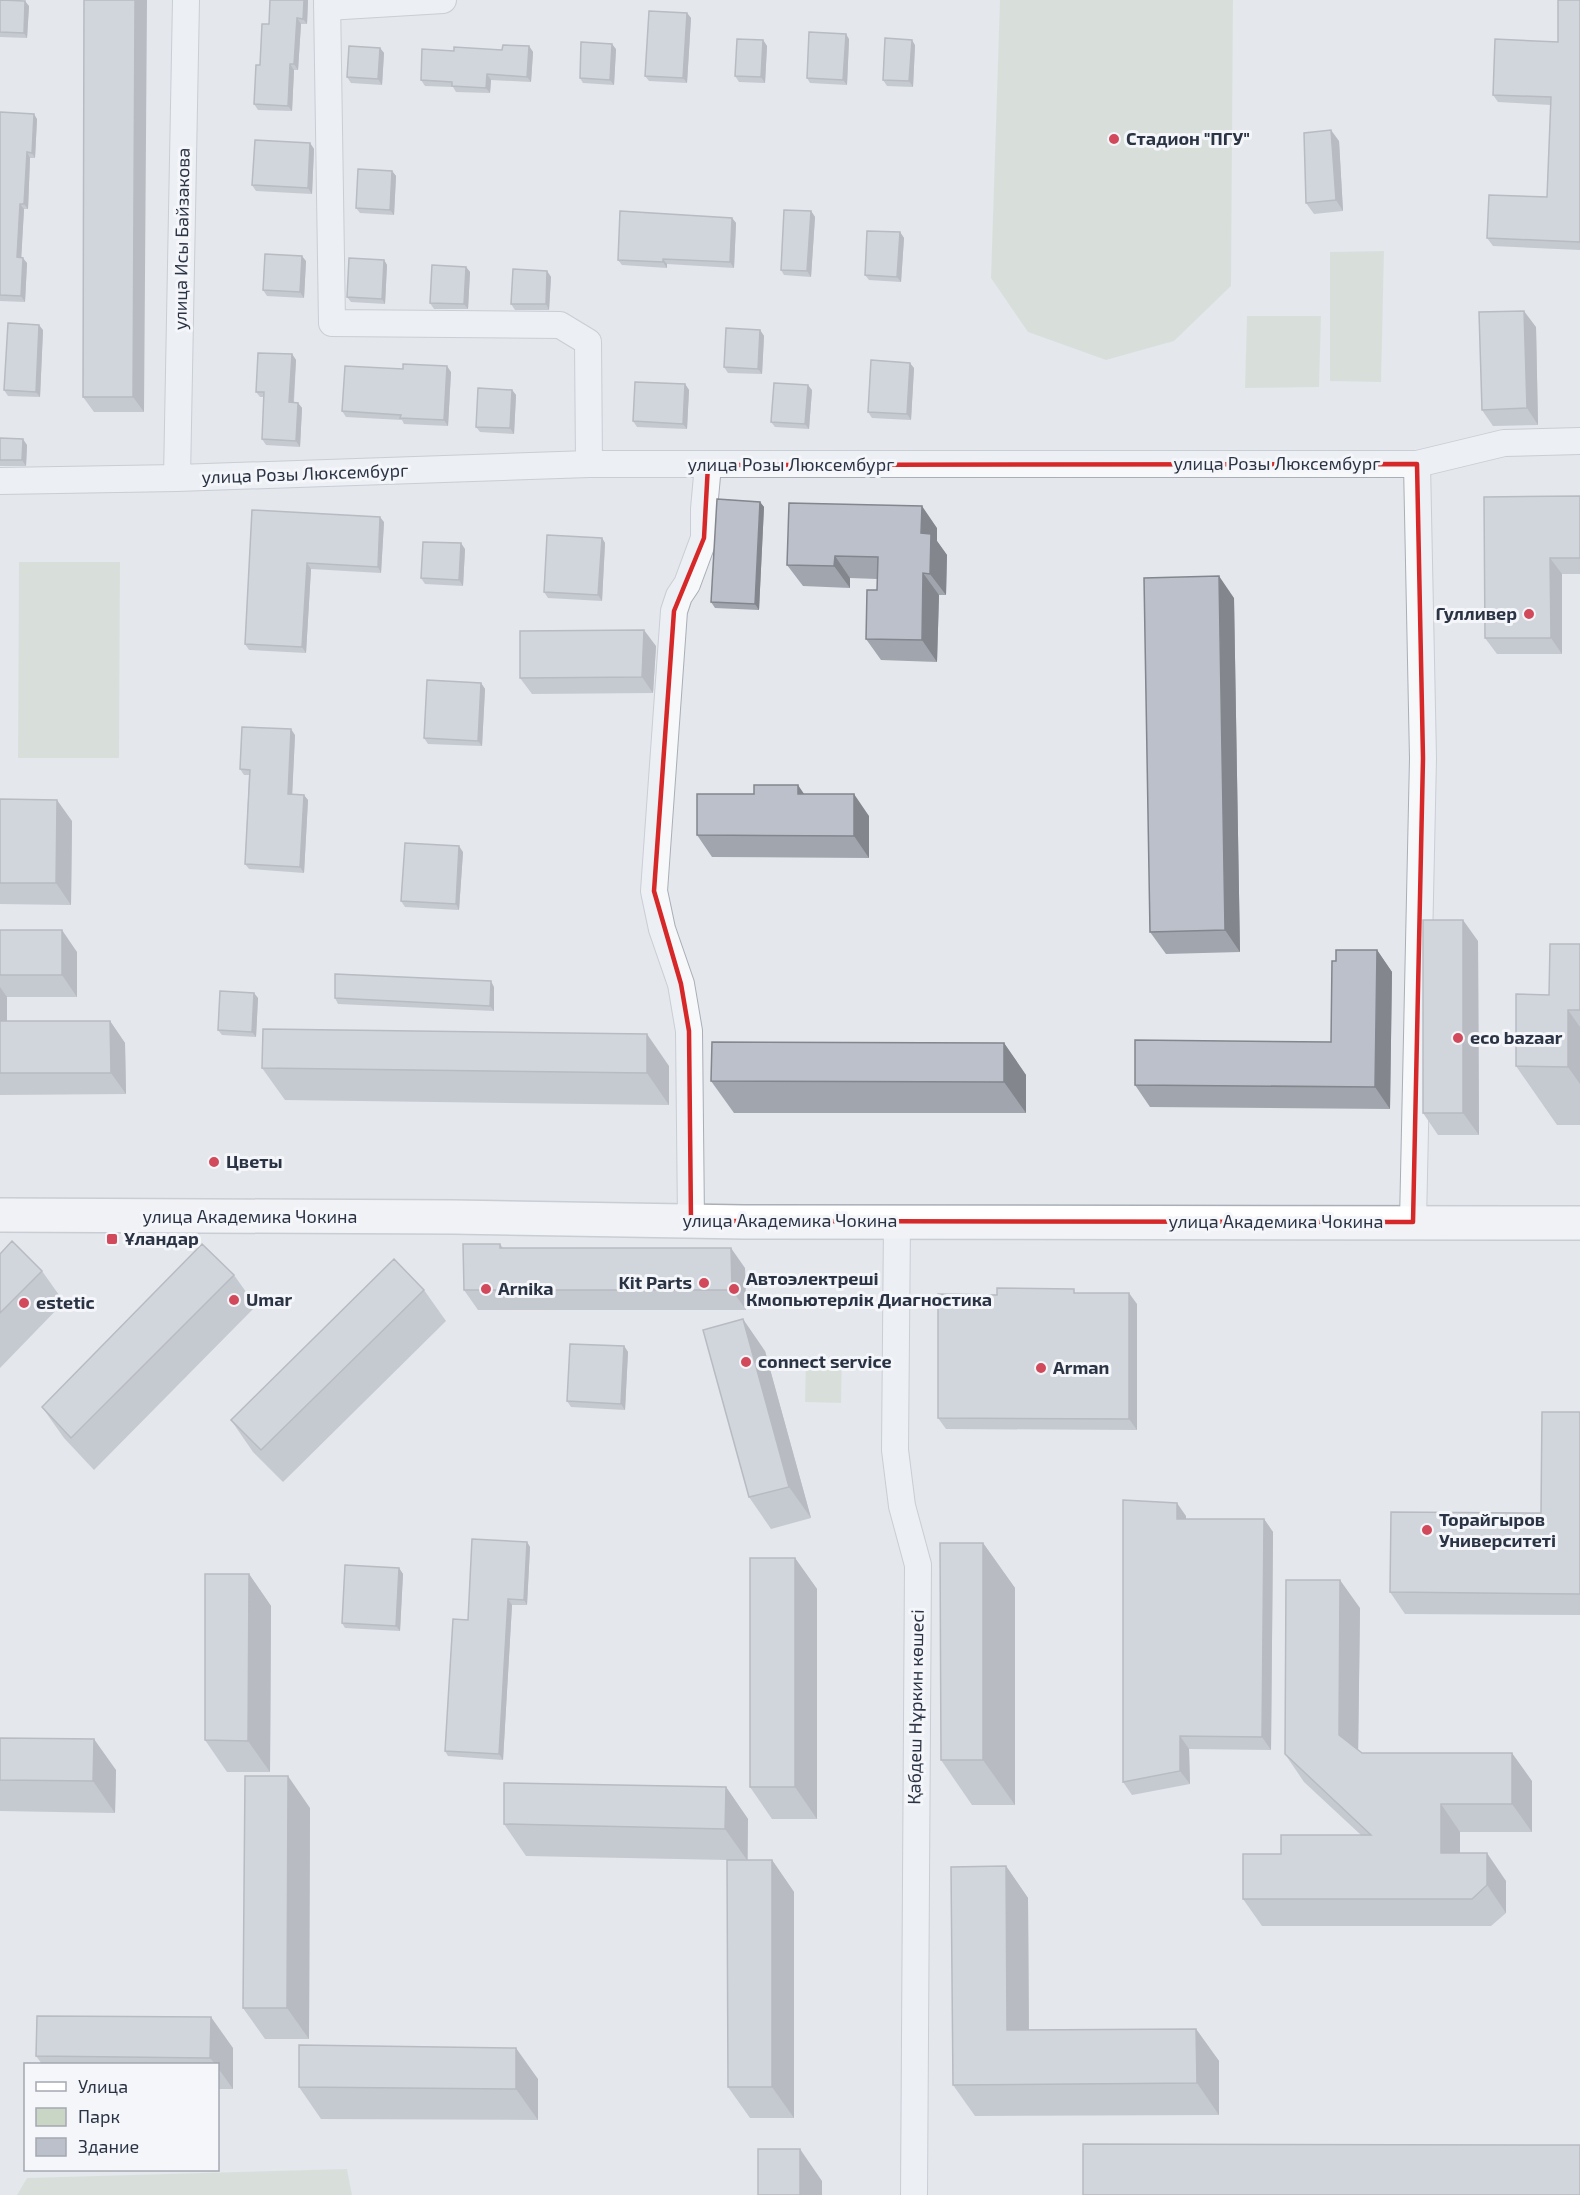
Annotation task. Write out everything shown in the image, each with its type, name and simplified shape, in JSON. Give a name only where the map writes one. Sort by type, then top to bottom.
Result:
[{"type":"main road","name":"улица Академика Чокина","points":[[0,1215],[897,1222],[1580,1222]]},
{"type":"street","name":"улица Исы Байзакова","points":[[177,478],[186,0]]},
{"type":"street","points":[[443,0],[327,3],[332,323],[560,325],[588,342],[589,464]]},
{"type":"street","name":"улица Розы Люксембург","points":[[0,481],[177,478],[589,464],[1417,464],[1504,443],[1580,441]]},
{"type":"street","points":[[1413,1222],[1423,758],[1417,464]]},
{"type":"street","points":[[691,1221],[689,1031],[681,984],[662,929],[654,891],[674,611],[678,596],[687,584],[704,538],[708,465]]},
{"type":"street","name":"Қабдеш Нұркин көшесі","points":[[897,1222],[895,1450],[902,1506],[918,1565],[914,1861],[914,2195]]},
{"type":"highlighted area","points":[[1417,464],[1423,758],[1413,1222],[691,1221],[689,1031],[681,984],[654,891],[674,611],[704,538],[708,465]]},
{"type":"green space","name":"Стадион \"ПГУ\"","points":[[1000,0],[1233,0],[1231,286],[1174,341],[1106,360],[1028,332],[991,278]]},
{"type":"green space","points":[[1384,251],[1381,382],[1330,381],[1330,252]]},
{"type":"green space","points":[[1247,316],[1321,316],[1319,387],[1245,388]]},
{"type":"green space","points":[[19,562],[120,562],[119,758],[18,758]]},
{"type":"green space","points":[[806,1357],[842,1358],[841,1403],[805,1402]]},
{"type":"green space","points":[[347,2169],[352,2195],[17,2195],[27,2178]]},
{"type":"building","points":[[0,0],[25,1],[24,33],[0,32]]},
{"type":"building","points":[[84,0],[135,0],[133,397],[83,397]]},
{"type":"building","points":[[270,0],[304,0],[303,19],[297,18],[294,64],[290,64],[288,106],[254,104],[256,65],[260,65],[262,24],[269,24]]},
{"type":"building","points":[[1558,0],[1580,0],[1580,242],[1487,238],[1489,195],[1547,197],[1551,97],[1493,95],[1495,39],[1558,42]]},
{"type":"building","points":[[649,11],[687,13],[683,78],[645,76]]},
{"type":"building","points":[[809,32],[846,34],[843,80],[807,78]]},
{"type":"building","points":[[885,38],[912,40],[909,81],[883,80]]},
{"type":"building","points":[[737,39],[763,40],[761,77],[735,76]]},
{"type":"building","points":[[581,42],[612,44],[610,80],[580,78]]},
{"type":"building","points":[[503,45],[529,46],[527,77],[487,74],[486,88],[452,86],[452,82],[421,80],[422,49],[454,51],[454,47],[502,50]]},
{"type":"building","points":[[349,46],[380,48],[378,79],[347,77]]},
{"type":"building","points":[[0,112],[34,114],[32,153],[27,152],[24,204],[20,204],[17,257],[23,258],[21,296],[0,295]]},
{"type":"building","points":[[1331,130],[1336,200],[1306,203],[1304,133]]},
{"type":"building","points":[[255,140],[310,143],[308,188],[252,185]]},
{"type":"building","points":[[358,169],[392,171],[390,210],[356,208]]},
{"type":"building","points":[[784,210],[811,211],[807,271],[781,270]]},
{"type":"building","points":[[620,211],[732,218],[730,262],[663,259],[663,262],[618,260]]},
{"type":"building","points":[[867,231],[900,232],[897,277],[865,275]]},
{"type":"building","points":[[265,254],[302,256],[300,292],[263,290]]},
{"type":"building","points":[[349,258],[384,260],[382,299],[347,297]]},
{"type":"building","points":[[432,265],[466,267],[464,304],[430,303]]},
{"type":"building","points":[[513,269],[547,271],[546,304],[511,304]]},
{"type":"building","points":[[1524,311],[1527,408],[1482,410],[1479,312]]},
{"type":"building","points":[[8,323],[39,325],[36,392],[4,390]]},
{"type":"building","points":[[726,328],[760,330],[758,369],[724,367]]},
{"type":"building","points":[[258,353],[292,354],[289,402],[298,403],[296,441],[262,439],[264,392],[256,392]]},
{"type":"building","points":[[871,360],[910,363],[907,414],[868,412]]},
{"type":"building","points":[[403,364],[447,366],[444,420],[400,418],[401,415],[342,411],[345,366],[403,369]]},
{"type":"building","points":[[635,382],[685,384],[683,424],[633,421]]},
{"type":"building","points":[[774,383],[808,385],[805,424],[771,422]]},
{"type":"building","points":[[478,388],[512,390],[510,428],[476,427]]},
{"type":"building","points":[[0,438],[23,439],[22,460],[0,460]]},
{"type":"building","name":"Гулливер","points":[[1580,496],[1580,558],[1550,558],[1551,638],[1485,638],[1484,497]]},
{"type":"building","points":[[717,499],[760,502],[755,604],[711,602]]},
{"type":"building","points":[[789,503],[922,506],[921,533],[931,534],[930,574],[923,573],[922,640],[866,639],[867,590],[877,590],[878,557],[835,556],[834,566],[787,565]]},
{"type":"building","points":[[252,510],[380,517],[378,567],[307,563],[302,647],[245,644]]},
{"type":"building","points":[[547,535],[602,538],[598,595],[544,592]]},
{"type":"building","points":[[423,542],[461,543],[459,580],[421,578]]},
{"type":"building","points":[[1219,576],[1225,930],[1150,932],[1144,578]]},
{"type":"building","points":[[644,630],[642,677],[520,678],[520,631]]},
{"type":"building","points":[[427,680],[481,683],[478,741],[424,738]]},
{"type":"building","points":[[242,727],[291,729],[288,794],[304,795],[300,867],[245,864],[250,770],[240,769]]},
{"type":"building","points":[[754,785],[798,785],[798,794],[854,794],[854,836],[697,835],[697,794],[754,794]]},
{"type":"building","points":[[0,799],[57,800],[56,883],[0,883]]},
{"type":"building","points":[[405,843],[459,846],[456,904],[401,901]]},
{"type":"building","points":[[1423,920],[1463,920],[1463,1113],[1423,1113]]},
{"type":"building","points":[[0,930],[62,930],[62,975],[0,975]]},
{"type":"building","points":[[1550,944],[1580,944],[1580,1010],[1568,1010],[1568,1067],[1516,1066],[1516,994],[1549,995]]},
{"type":"building","points":[[1336,950],[1377,950],[1375,1087],[1135,1085],[1135,1040],[1331,1042],[1332,961],[1336,961]]},
{"type":"building","points":[[335,974],[491,981],[490,1006],[335,998]]},
{"type":"building","points":[[220,991],[254,993],[252,1032],[218,1030]]},
{"type":"building","points":[[0,1021],[110,1021],[111,1073],[0,1073]]},
{"type":"building","points":[[263,1029],[647,1034],[647,1073],[262,1068]]},
{"type":"building","points":[[712,1042],[1004,1043],[1004,1082],[711,1081]]},
{"type":"building","points":[[12,1241],[42,1271],[0,1313],[0,1254]]},
{"type":"building","points":[[202,1244],[234,1275],[71,1438],[42,1407]]},
{"type":"building","points":[[463,1244],[500,1244],[500,1248],[731,1248],[732,1290],[464,1290]]},
{"type":"building","points":[[394,1259],[424,1290],[261,1450],[231,1420]]},
{"type":"building","name":"Arman","points":[[997,1288],[1074,1289],[1074,1293],[1129,1293],[1129,1419],[938,1418],[938,1294],[997,1295]]},
{"type":"building","points":[[743,1319],[789,1487],[749,1497],[703,1330]]},
{"type":"building","points":[[570,1344],[624,1346],[621,1404],[567,1401]]},
{"type":"building","points":[[1542,1412],[1580,1412],[1580,1594],[1390,1592],[1391,1512],[1541,1513]]},
{"type":"building","points":[[1123,1500],[1177,1503],[1177,1519],[1264,1519],[1262,1737],[1180,1736],[1180,1771],[1123,1782]]},
{"type":"building","points":[[472,1539],[527,1542],[524,1600],[508,1599],[499,1754],[445,1751],[453,1619],[468,1620]]},
{"type":"building","points":[[940,1543],[983,1543],[983,1760],[941,1760]]},
{"type":"building","points":[[750,1558],[795,1558],[795,1787],[750,1787]]},
{"type":"building","points":[[345,1565],[399,1568],[396,1626],[342,1623]]},
{"type":"building","points":[[205,1574],[249,1574],[248,1741],[205,1740]]},
{"type":"building","points":[[1286,1580],[1340,1580],[1339,1735],[1362,1753],[1512,1753],[1512,1804],[1441,1804],[1441,1853],[1487,1853],[1487,1885],[1472,1899],[1243,1899],[1243,1854],[1281,1854],[1281,1835],[1371,1835],[1285,1754]]},
{"type":"building","points":[[0,1738],[94,1739],[93,1781],[0,1780]]},
{"type":"building","points":[[245,1776],[288,1776],[287,2008],[243,2008]]},
{"type":"building","points":[[504,1783],[726,1787],[725,1829],[504,1824]]},
{"type":"building","points":[[727,1860],[772,1860],[772,2087],[728,2087]]},
{"type":"building","points":[[1006,1866],[1007,2030],[1196,2029],[1197,2083],[953,2085],[951,1867]]},
{"type":"building","points":[[37,2016],[211,2017],[210,2058],[36,2056]]},
{"type":"building","points":[[299,2045],[516,2048],[516,2089],[299,2087]]},
{"type":"building","points":[[1083,2144],[1580,2145],[1580,2195],[1083,2195]]},
{"type":"building","points":[[758,2149],[800,2149],[800,2195],[758,2195]]},
{"type":"place","name":"Стадион \"ПГУ\"","points":[[1114,139]]},
{"type":"place","name":"Гулливер","points":[[1529,614]]},
{"type":"place","name":"eco bazaar","points":[[1458,1038]]},
{"type":"place","name":"Цветы","points":[[214,1162]]},
{"type":"place","name":"Ұландар","points":[[112,1239]]},
{"type":"place","name":"Kit Parts","points":[[704,1283]]},
{"type":"place","name":"Arnika","points":[[486,1289]]},
{"type":"place","name":"Автоэлектреші Кмопьютерлік Диагностика","points":[[734,1289]]},
{"type":"place","name":"Umar","points":[[234,1300]]},
{"type":"place","name":"estetic","points":[[24,1303]]},
{"type":"place","name":"connect service","points":[[746,1362]]},
{"type":"place","name":"Arman","points":[[1041,1368]]},
{"type":"place","name":"Торайгыров Университеті","points":[[1427,1530]]}]
